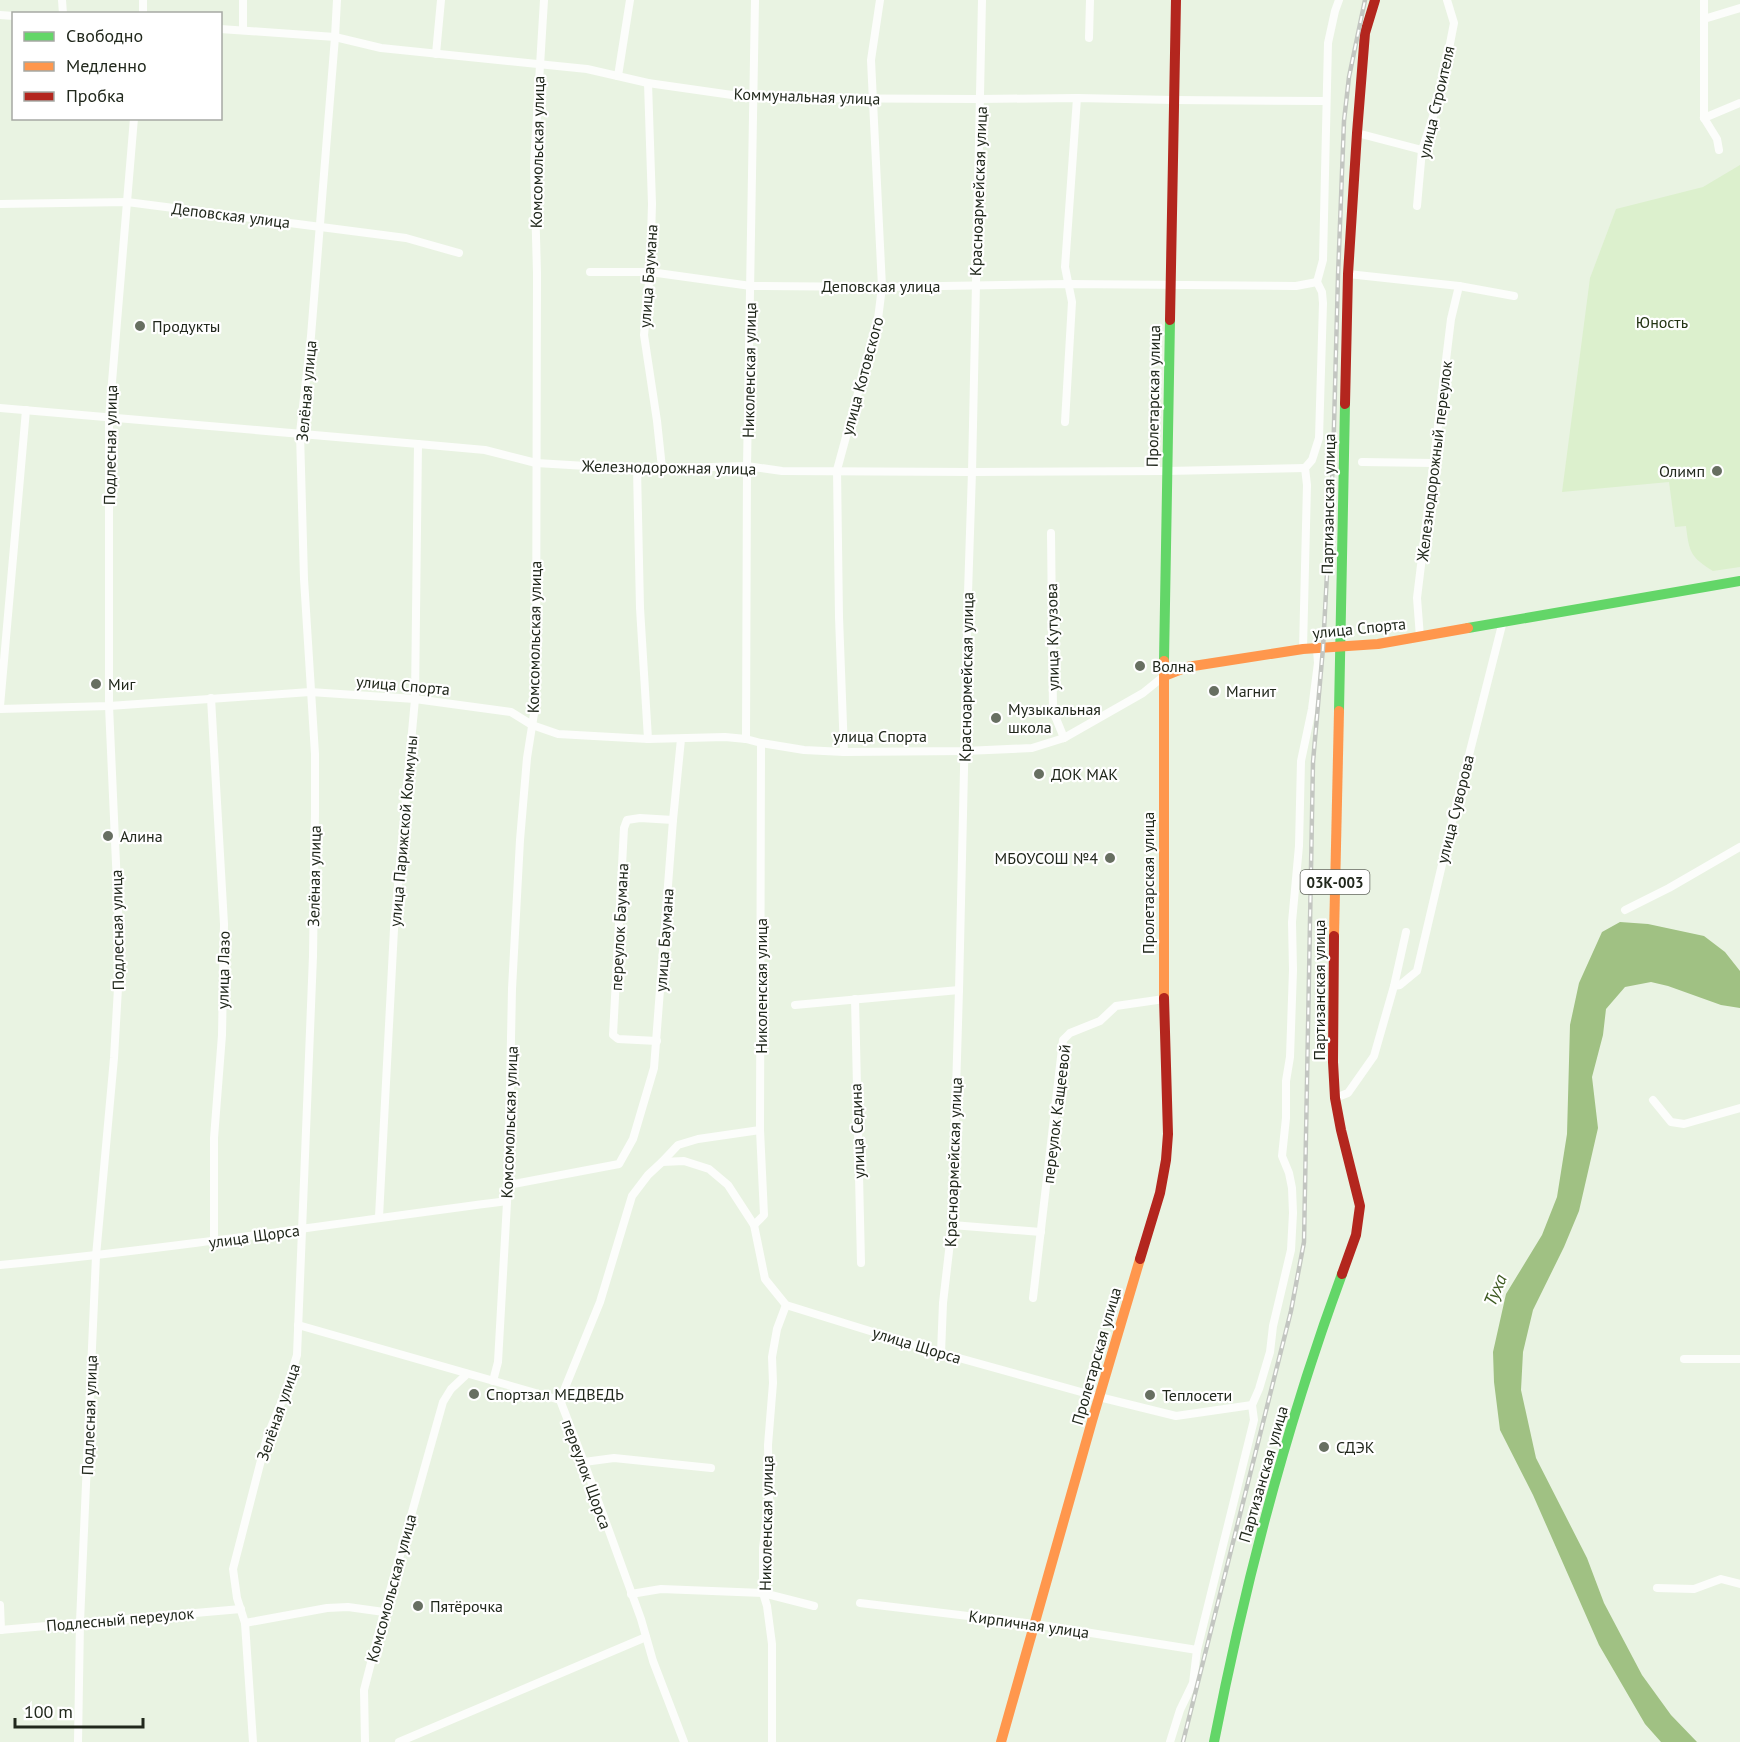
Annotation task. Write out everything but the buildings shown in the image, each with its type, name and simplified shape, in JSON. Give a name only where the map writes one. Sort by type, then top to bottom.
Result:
[{"type":"street","points":[[243,0],[243,30]]},
{"type":"street","name":"Зелёная улица","points":[[254,1742],[245,1623],[233,1569],[267,1437],[286,1392],[297,1355],[313,956],[315,754],[304,579],[300,433],[311,336],[336,37],[337,0]]},
{"type":"street","points":[[436,54],[441,0]]},
{"type":"street","name":"Комсомольская улица","points":[[493,1381],[498,1362],[508,1185],[512,988],[520,840],[531,725],[536,701],[537,273],[534,164],[544,0]]},
{"type":"street","points":[[618,76],[630,0]]},
{"type":"street","name":"Николенская улица","points":[[746,740],[747,466],[755,0]]},
{"type":"street","name":"улица Котовского","points":[[844,752],[837,470],[878,319],[882,287],[871,60],[880,0]]},
{"type":"street","name":"Красноармейская улица","points":[[941,1353],[952,1225],[982,0]]},
{"type":"street","points":[[1089,38],[1090,0]]},
{"type":"street","name":"Пролетарская улица","points":[[1001,1742],[1099,1397],[1160,1193],[1166,1160],[1168,1108],[1164,999],[1162,800],[1176,0]]},
{"type":"street","name":"Партизанская улица","points":[[1303,649],[1307,485],[1305,468],[1312,460],[1319,438],[1323,303],[1322,292],[1317,282],[1323,260],[1328,43],[1339,0]]},
{"type":"street","name":"Партизанская улица","points":[[1214,1742],[1230,1660],[1269,1501],[1315,1346],[1356,1235],[1360,1206],[1335,1098],[1334,947],[1348,274],[1365,33],[1375,0]]},
{"type":"street","name":"улица Строителя","points":[[1417,206],[1422,150],[1440,95],[1454,23],[1447,0]]},
{"type":"street","points":[[1704,0],[1704,118],[1717,139],[1719,150]]},
{"type":"street","points":[[1704,19],[1740,8]]},
{"type":"street","name":"Коммунальная улица","points":[[222,29],[336,37],[381,48],[587,69],[648,83],[753,98],[1326,101]]},
{"type":"street","name":"улица Баумана","points":[[648,83],[652,204],[650,272],[644,335],[662,468]]},
{"type":"street","points":[[1065,422],[1072,302],[1065,267],[1077,98]]},
{"type":"street","points":[[1704,118],[1740,103]]},
{"type":"street","name":"Подлесная улица","points":[[78,1742],[80,1622],[96,1256],[114,1058],[120,953],[109,706],[109,418],[134,120]]},
{"type":"street","points":[[1357,133],[1422,150]]},
{"type":"street","name":"Деповская улица","points":[[0,204],[127,202],[406,238],[459,252]]},
{"type":"street","name":"Деповская улица","points":[[590,272],[650,272],[751,286],[882,287],[1068,284],[1296,286],[1317,282]]},
{"type":"street","points":[[1348,274],[1459,286],[1514,296]]},
{"type":"street","name":"Железнодорожный переулок","points":[[1420,637],[1417,598],[1451,319],[1459,286]]},
{"type":"street","name":"Железнодорожная улица","points":[[0,408],[485,450],[536,463],[637,469],[747,466],[782,471],[972,472],[1305,468]]},
{"type":"street","points":[[0,707],[26,410]]},
{"type":"street","name":"улица Парижской Коммуны","points":[[379,1217],[394,929],[415,699],[418,444]]},
{"type":"street","points":[[1362,462],[1433,463]]},
{"type":"street","points":[[637,469],[640,608],[648,739]]},
{"type":"street","name":"улица Кутузова","points":[[1051,533],[1053,711],[1064,738]]},
{"type":"street","name":"улица Спорта","points":[[0,707],[109,706],[310,692],[415,699],[511,712],[531,725],[558,734],[648,739],[725,737],[804,750],[844,752],[1032,748],[1064,738],[1143,693],[1164,676],[1187,667],[1303,649],[1378,644],[1740,581]]},
{"type":"street","name":"улица Суворова","points":[[1394,986],[1417,971],[1503,621]]},
{"type":"street","name":"Партизанская улица","points":[[1170,1742],[1180,1710],[1192,1683],[1197,1650],[1254,1420],[1252,1405],[1270,1352],[1273,1326],[1291,1250],[1292,1188],[1282,1155],[1286,1130],[1286,1081],[1290,1056],[1292,922],[1299,846],[1301,761],[1312,709],[1318,663],[1317,648]]},
{"type":"street","name":"улица Лазо","points":[[212,698],[224,924],[222,1035],[214,1138],[214,1241]]},
{"type":"street","name":"улица Баумана","points":[[508,1185],[619,1164],[633,1139],[654,1068],[681,739]]},
{"type":"street","name":"Николенская улица","points":[[754,1225],[764,1215],[760,1130],[761,743]]},
{"type":"street","name":"переулок Баумана","points":[[657,1041],[618,1039],[613,1035],[624,828],[627,820],[640,818],[673,820]]},
{"type":"street","points":[[1625,910],[1669,888],[1740,847]]},
{"type":"street","points":[[1335,1098],[1348,1093],[1374,1056],[1394,986],[1406,932]]},
{"type":"street","points":[[795,1005],[959,990]]},
{"type":"street","name":"улица Седина","points":[[855,999],[861,1263]]},
{"type":"street","name":"переулок Кащеевой","points":[[1033,1298],[1063,1040],[1070,1033],[1100,1021],[1116,1006],[1164,999]]},
{"type":"street","points":[[1653,1100],[1671,1122],[1684,1124],[1740,1108]]},
{"type":"street","points":[[662,1162],[678,1145],[698,1138],[760,1130]]},
{"type":"street","points":[[662,1162],[684,1161],[708,1169],[728,1185],[754,1225],[765,1279],[786,1305]]},
{"type":"street","name":"переулок Щорса","points":[[662,1162],[648,1175],[632,1196],[600,1302],[560,1400],[684,1742]]},
{"type":"street","name":"улица Щорса","points":[[0,1265],[96,1256],[507,1201]]},
{"type":"street","points":[[952,1225],[1041,1232]]},
{"type":"street","name":"Николенская улица","points":[[772,1742],[772,1644],[763,1593],[763,1548],[769,1502],[768,1445],[773,1383],[772,1357],[777,1329],[786,1305]]},
{"type":"street","name":"улица Щорса","points":[[786,1305],[941,1353],[1176,1416],[1252,1405]]},
{"type":"street","points":[[298,1326],[560,1400]]},
{"type":"street","points":[[1684,1359],[1740,1359]]},
{"type":"street","name":"Комсомольская улица","points":[[365,1742],[364,1690],[384,1612],[443,1402],[451,1389],[467,1374]]},
{"type":"street","points":[[584,1462],[614,1458],[711,1468]]},
{"type":"street","points":[[1657,1588],[1694,1589],[1721,1579],[1740,1584]]},
{"type":"street","points":[[631,1594],[661,1589],[763,1593],[814,1606]]},
{"type":"street","name":"Кирпичная улица","points":[[860,1603],[1035,1624],[1197,1650]]},
{"type":"street","points":[[0,1605],[1,1630]]},
{"type":"street","points":[[245,1623],[327,1608],[348,1607],[384,1612]]},
{"type":"street","name":"Подлесный переулок","points":[[1,1630],[241,1609]]},
{"type":"street","points":[[399,1742],[646,1637]]},
{"type":"green space","name":"Юность","points":[[1740,165],[1740,567],[1713,571],[1692,553],[1686,526],[1675,527],[1669,482],[1562,492],[1590,278],[1616,209],[1703,187]]},
{"type":"shaded area","points":[[1620,922],[1648,924],[1704,936],[1725,952],[1740,971],[1740,1008],[1721,1005],[1651,982],[1625,987],[1606,1009],[1603,1035],[1592,1077],[1598,1128],[1579,1211],[1533,1310],[1523,1352],[1521,1390],[1536,1458],[1587,1558],[1604,1603],[1642,1675],[1671,1715],[1697,1742],[1661,1742],[1645,1724],[1599,1645],[1533,1495],[1500,1430],[1494,1382],[1493,1352],[1506,1294],[1542,1235],[1557,1197],[1567,1134],[1570,1025],[1579,983],[1602,932]]},
{"type":"railway","points":[[1183,1742],[1291,1311],[1304,1242],[1313,762],[1323,648],[1333,463],[1344,121],[1349,77],[1365,0]]},
{"type":"traffic: fast","points":[[1164,661],[1170,320]]},
{"type":"traffic: fast","points":[[1339,711],[1345,404]]},
{"type":"traffic: fast","points":[[1468,628],[1740,581]]},
{"type":"traffic: fast","points":[[1214,1742],[1239,1623],[1269,1505],[1303,1389],[1342,1274]]},
{"type":"traffic: slow","points":[[1164,676],[1187,667],[1303,649],[1378,644],[1468,628]]},
{"type":"traffic: slow","points":[[1164,661],[1164,998]]},
{"type":"traffic: slow","points":[[1334,936],[1339,711]]},
{"type":"traffic: slow","points":[[1001,1742],[1140,1259]]},
{"type":"traffic: jam","points":[[1170,320],[1176,0]]},
{"type":"traffic: jam","points":[[1345,404],[1348,274],[1357,133],[1365,33],[1375,0]]},
{"type":"traffic: jam","points":[[1334,936],[1335,1098],[1360,1206],[1356,1235],[1342,1274]]},
{"type":"traffic: jam","points":[[1140,1259],[1160,1193],[1166,1160],[1168,1134],[1164,998]]},
{"type":"place","name":"Продукты","points":[[140,326]]},
{"type":"place","name":"Олимп","points":[[1717,471]]},
{"type":"place","name":"Волна","points":[[1140,666]]},
{"type":"place","name":"Миг","points":[[96,684]]},
{"type":"place","name":"Магнит","points":[[1214,691]]},
{"type":"place","name":"Музыкальная школа","points":[[996,718]]},
{"type":"place","name":"ДОК МАК","points":[[1039,774]]},
{"type":"place","name":"Алина","points":[[108,836]]},
{"type":"place","name":"МБОУСОШ №4","points":[[1110,858]]},
{"type":"place","name":"Спортзал МЕДВЕДЬ","points":[[474,1394]]},
{"type":"place","name":"Теплосети","points":[[1150,1395]]},
{"type":"place","name":"СДЭК","points":[[1324,1447]]},
{"type":"place","name":"Пятёрочка","points":[[418,1606]]},
{"type":"water label","name":"Туха","points":[[1495,1290]]}]
